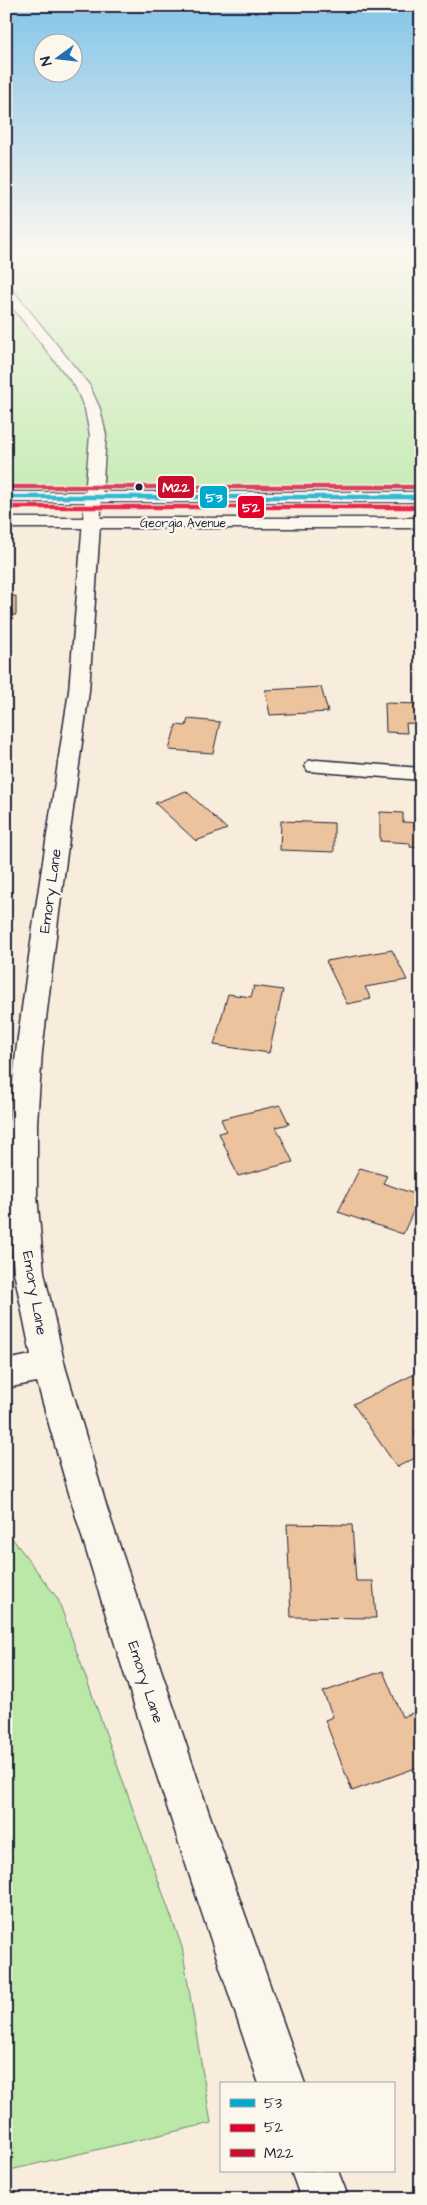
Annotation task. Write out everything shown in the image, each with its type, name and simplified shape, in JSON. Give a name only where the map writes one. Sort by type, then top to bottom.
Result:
[{"type":"street","name":"Emory Lane","points":[[58,354],[90,399],[95,414],[98,435],[79,691],[44,929],[29,1052],[23,1123],[22,1195],[29,1272],[49,1366],[90,1508],[189,1813],[281,2082]]},
{"type":"street","name":"Georgia Avenue","points":[[6,496],[93,510],[421,523]]},
{"type":"street","name":"Georgia Avenue","points":[[6,523],[93,510],[421,497]]},
{"type":"street","points":[[316,766],[421,774]]},
{"type":"street","points":[[6,1374],[49,1366]]},
{"type":"street","points":[[314,2172],[325,2199]]},
{"type":"green space","points":[[6,354],[421,354],[421,487],[6,485]]},
{"type":"green space","points":[[9,1534],[58,1599],[182,1947],[211,2123],[6,2171],[6,1535]]},
{"type":"building","points":[[16,596],[16,615],[6,615],[6,597]]},
{"type":"building","points":[[321,687],[328,712],[270,715],[265,690]]},
{"type":"building","points":[[385,703],[421,704],[421,724],[406,723],[407,733],[386,732]]},
{"type":"building","points":[[188,719],[220,722],[213,753],[169,750],[176,725],[186,726]]},
{"type":"building","points":[[186,791],[227,829],[196,841],[155,803]]},
{"type":"building","points":[[380,812],[403,813],[403,822],[421,823],[421,848],[410,847],[410,843],[380,841]]},
{"type":"building","points":[[281,821],[334,823],[334,852],[280,850]]},
{"type":"building","points":[[392,950],[407,980],[365,987],[371,999],[347,1004],[326,961]]},
{"type":"building","points":[[254,986],[283,990],[269,1053],[214,1045],[228,994],[251,997]]},
{"type":"building","points":[[280,1105],[289,1124],[276,1127],[293,1162],[238,1176],[219,1133],[226,1131],[221,1119]]},
{"type":"building","points":[[360,1168],[387,1176],[383,1183],[420,1196],[403,1234],[338,1212]]},
{"type":"building","points":[[421,1371],[421,1430],[414,1433],[421,1442],[421,1455],[397,1467],[353,1404]]},
{"type":"building","points":[[287,1524],[352,1525],[356,1581],[373,1581],[376,1618],[291,1617]]},
{"type":"building","points":[[383,1671],[402,1717],[421,1710],[421,1766],[352,1791],[325,1720],[333,1717],[323,1692]]},
{"type":"transit line","name":"M22","points":[[6,487],[421,487]]},
{"type":"transit line","name":"53","points":[[6,497],[421,497]]},
{"type":"transit line","name":"52","points":[[6,507],[421,507]]}]
